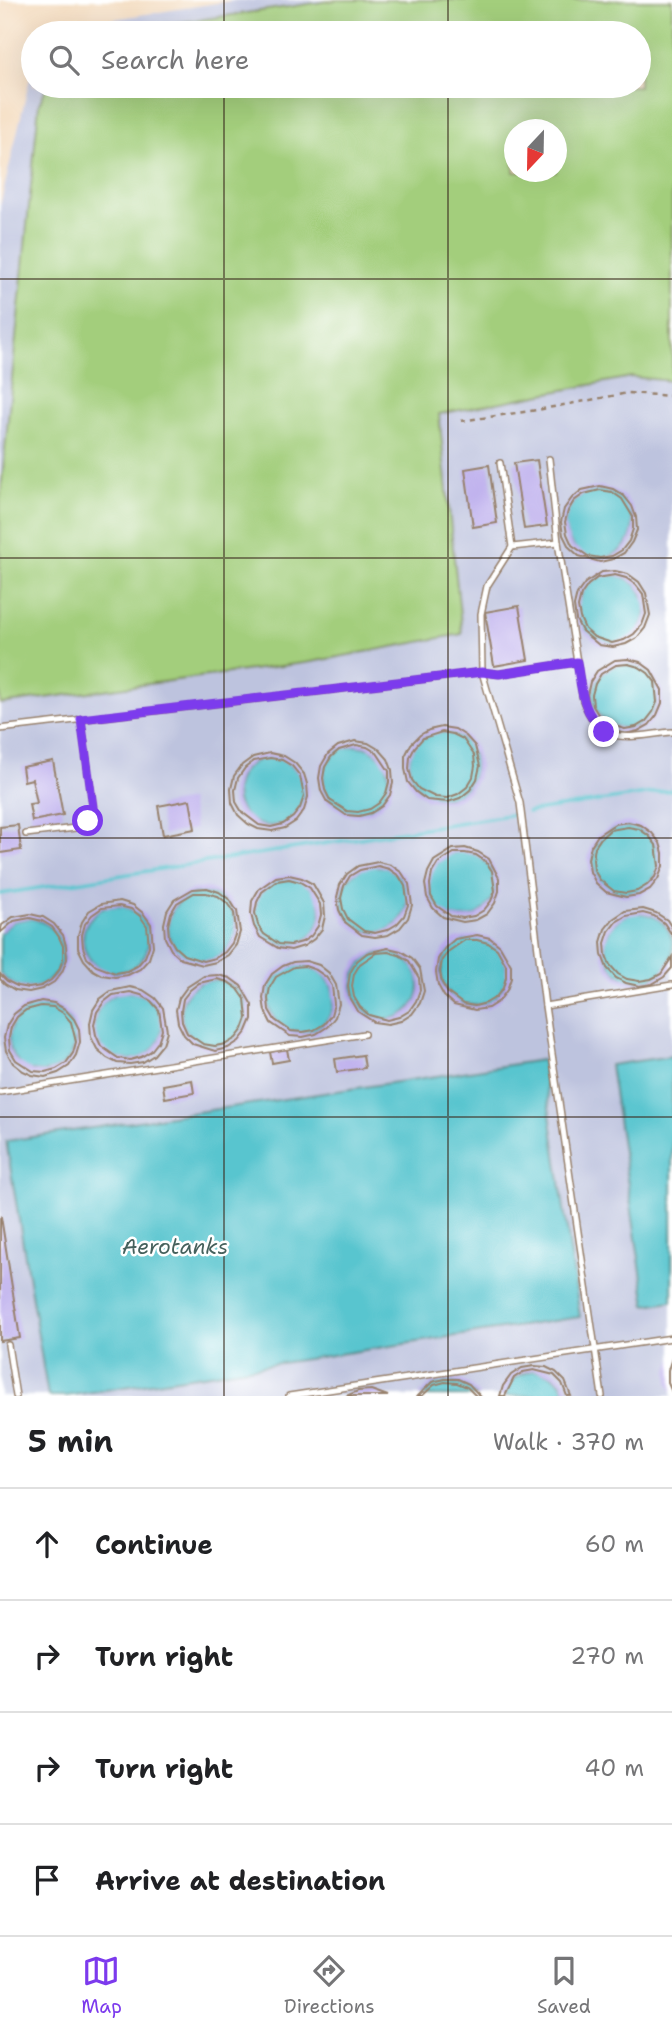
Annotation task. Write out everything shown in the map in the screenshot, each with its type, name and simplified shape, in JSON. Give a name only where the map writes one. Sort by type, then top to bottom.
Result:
[{"type":"lane","points":[[549,458],[558,542],[577,662],[590,718],[604,732],[620,737],[672,732]]},
{"type":"lane","points":[[500,463],[512,547],[487,586],[481,614],[482,672],[520,803],[545,1006],[602,1396]]},
{"type":"lane","points":[[512,547],[558,542]]},
{"type":"lane","points":[[0,729],[482,672],[499,674],[577,662]]},
{"type":"lane","points":[[26,834],[75,828],[88,821],[93,807],[81,719]]},
{"type":"lane","points":[[545,1006],[672,985]]},
{"type":"lane","points":[[0,1092],[364,1034]]},
{"type":"lane","points":[[289,1396],[672,1338]]},
{"type":"lane","points":[[8,1345],[16,1396]]},
{"type":"path","points":[[461,421],[628,393],[672,396]]},
{"type":"shaded area","points":[[237,0],[672,0],[672,1396],[0,1396],[0,206],[25,98],[651,98],[651,21],[101,21]]},
{"type":"green space","points":[[336,0],[672,0],[672,381],[631,377],[439,414],[462,634],[311,662],[0,704],[0,500],[42,98],[651,98],[651,21],[191,21]]},
{"type":"water","points":[[599,490],[612,493],[623,500],[630,511],[633,524],[630,537],[623,548],[612,555],[599,558],[586,555],[575,548],[568,537],[565,524],[568,511],[575,500],[586,493]]},
{"type":"water","points":[[612,575],[625,578],[636,585],[643,596],[646,609],[643,622],[636,633],[625,640],[612,643],[599,640],[588,633],[581,622],[578,609],[581,596],[588,585],[599,578]]},
{"type":"water","points":[[619,664],[631,664],[648,673],[655,684],[655,708],[648,719],[631,728],[619,728],[607,723],[598,714],[593,702],[593,690],[598,678],[607,669]]},
{"type":"water","points":[[442,732],[455,735],[465,742],[472,752],[475,765],[472,778],[465,788],[455,795],[442,798],[429,795],[419,788],[412,778],[409,765],[412,752],[419,742],[429,735]]},
{"type":"water","points":[[356,746],[369,748],[379,756],[387,766],[387,792],[379,802],[369,810],[356,812],[343,810],[333,802],[325,792],[323,779],[325,766],[333,756],[343,748]]},
{"type":"water","points":[[277,758],[298,773],[304,785],[302,805],[294,816],[277,826],[263,826],[246,816],[238,805],[236,785],[246,768],[257,760]]},
{"type":"water","points":[[626,827],[639,830],[649,837],[656,847],[659,860],[656,873],[649,883],[639,890],[626,893],[613,890],[603,883],[596,873],[593,860],[596,847],[603,837],[613,830]]},
{"type":"water","points":[[462,852],[485,862],[495,885],[485,908],[462,918],[439,908],[429,885],[439,862]]},
{"type":"water","points":[[375,866],[388,868],[398,876],[406,886],[406,912],[398,922],[388,930],[375,932],[362,930],[352,922],[344,912],[342,899],[344,886],[352,876],[362,868]]},
{"type":"water","points":[[288,879],[311,889],[321,912],[311,935],[288,945],[265,935],[255,912],[265,889]]},
{"type":"water","points":[[202,893],[215,896],[226,903],[233,914],[236,927],[233,940],[226,951],[215,958],[202,961],[189,958],[178,951],[171,940],[168,927],[171,914],[178,903],[189,896]]},
{"type":"water","points":[[109,906],[123,906],[135,911],[144,920],[149,939],[147,952],[140,963],[123,972],[109,972],[97,967],[88,958],[83,946],[83,932],[88,920],[97,911]]},
{"type":"water","points":[[639,913],[652,916],[663,923],[670,934],[673,947],[670,960],[663,971],[652,978],[639,981],[626,978],[615,971],[608,960],[605,947],[608,934],[615,923],[626,916]]},
{"type":"water","points":[[30,918],[50,927],[61,940],[63,955],[58,970],[47,982],[33,988],[17,986],[0,974],[0,933],[14,921]]},
{"type":"water","points":[[474,939],[487,942],[497,949],[504,959],[507,972],[504,985],[497,995],[487,1002],[474,1005],[461,1002],[451,995],[444,985],[441,972],[444,959],[451,949],[461,942]]},
{"type":"water","points":[[379,953],[393,953],[405,958],[414,967],[419,986],[417,999],[410,1010],[393,1019],[379,1019],[367,1014],[358,1005],[353,993],[353,979],[358,967],[367,958]]},
{"type":"water","points":[[301,966],[314,969],[324,976],[331,986],[334,999],[331,1012],[324,1022],[314,1029],[301,1032],[288,1029],[278,1022],[271,1012],[268,999],[271,986],[278,976],[288,969]]},
{"type":"water","points":[[214,980],[227,982],[242,995],[247,1013],[245,1026],[232,1041],[214,1046],[201,1044],[186,1031],[181,1013],[183,1000],[196,985]]},
{"type":"water","points":[[128,992],[141,995],[152,1002],[159,1013],[162,1026],[159,1039],[152,1050],[141,1057],[128,1060],[115,1057],[104,1050],[97,1039],[94,1026],[97,1013],[104,1002],[115,995]]},
{"type":"water","points":[[36,1006],[48,1006],[60,1011],[70,1021],[75,1039],[73,1052],[60,1067],[48,1072],[36,1072],[24,1067],[14,1057],[9,1045],[9,1033],[14,1021],[24,1011]]},
{"type":"water","points":[[672,1056],[672,1301],[646,1305],[610,1065]]},
{"type":"water","name":"Aerotanks","points":[[542,1060],[580,1317],[66,1396],[48,1396],[6,1141]]},
{"type":"water","points":[[534,1370],[555,1377],[567,1396],[505,1396],[515,1378]]},
{"type":"water","points":[[445,1382],[462,1386],[476,1396],[422,1396],[434,1385]]},
{"type":"building","points":[[537,460],[547,526],[524,529],[514,463]]},
{"type":"building","points":[[489,465],[497,523],[473,527],[465,469]]},
{"type":"building","points":[[600,486],[613,489],[624,496],[632,506],[637,530],[624,553],[600,562],[579,556],[569,547],[561,522],[564,509],[582,490]],"holes":[[[600,490],[612,492],[622,499],[633,517],[629,541],[622,550],[612,556],[588,556],[572,545],[567,534],[565,522],[568,511],[574,501],[584,494]]]},
{"type":"building","points":[[602,572],[628,574],[639,582],[646,593],[650,615],[645,628],[637,638],[626,644],[613,647],[599,645],[582,631],[576,620],[574,606],[577,594],[585,583]],"holes":[[[615,575],[626,578],[643,594],[646,614],[642,625],[624,640],[612,643],[594,637],[585,629],[580,618],[578,607],[581,595],[597,578]]]},
{"type":"building","points":[[519,606],[528,660],[494,666],[485,612]]},
{"type":"building","points":[[615,660],[640,662],[651,670],[662,690],[662,703],[649,725],[625,734],[605,728],[595,719],[587,695],[590,682],[597,671]],"holes":[[[616,665],[639,667],[655,682],[657,702],[653,712],[646,721],[636,727],[625,729],[607,724],[593,706],[595,684],[601,674]]]},
{"type":"building","points":[[442,727],[455,729],[475,746],[480,766],[477,779],[470,790],[460,798],[448,802],[427,800],[408,782],[405,756],[411,744],[429,730]],"holes":[[[442,732],[463,739],[474,755],[473,777],[467,787],[458,794],[447,798],[435,797],[419,789],[412,780],[410,757],[423,738]]]},
{"type":"building","points":[[355,741],[368,743],[388,759],[393,783],[390,795],[382,806],[371,813],[346,815],[327,802],[321,791],[321,766],[328,754],[338,746]],"holes":[[[356,745],[377,753],[389,771],[386,793],[379,803],[370,809],[347,811],[330,800],[323,778],[325,767],[339,750]]]},
{"type":"building","points":[[270,753],[284,756],[295,763],[304,774],[308,797],[304,810],[296,821],[285,828],[272,831],[258,829],[238,815],[232,803],[234,776],[242,765],[253,757]],"holes":[[[270,758],[282,760],[292,766],[300,776],[304,796],[300,808],[283,824],[271,827],[259,825],[242,812],[236,802],[238,778],[254,761]]]},
{"type":"building","points":[[53,761],[63,815],[32,821],[29,804],[37,803],[32,779],[24,781],[22,767]]},
{"type":"building","points":[[190,800],[195,829],[163,835],[158,806]]},
{"type":"building","points":[[628,822],[641,825],[660,843],[663,866],[658,879],[650,889],[639,895],[626,897],[606,892],[596,883],[590,872],[588,859],[591,846],[598,835],[615,824]],"holes":[[[628,827],[639,829],[656,845],[659,866],[655,877],[637,891],[614,891],[600,880],[594,870],[595,847],[610,830]]]},
{"type":"building","points":[[18,825],[21,850],[0,853],[0,827]]},
{"type":"building","points":[[465,848],[478,852],[489,859],[499,878],[495,903],[487,914],[476,920],[463,922],[443,917],[433,908],[427,897],[425,884],[428,872],[434,861],[453,849]],"holes":[[[454,853],[476,855],[486,862],[492,871],[495,891],[484,910],[463,918],[451,916],[437,906],[431,896],[430,884],[438,863]]]},
{"type":"building","points":[[378,862],[391,865],[402,873],[409,884],[412,905],[408,918],[400,928],[388,935],[362,935],[345,922],[339,910],[337,897],[340,885],[347,874],[358,866]],"holes":[[[378,866],[399,876],[405,886],[408,905],[404,916],[387,930],[375,933],[364,931],[348,919],[343,909],[341,898],[344,886],[350,876],[360,870]]]},
{"type":"building","points":[[289,875],[302,878],[313,884],[324,903],[322,929],[304,946],[291,950],[278,948],[260,937],[251,914],[252,901],[259,889],[276,877]],"holes":[[[289,879],[310,888],[320,904],[318,926],[311,936],[302,942],[279,944],[264,934],[258,925],[255,913],[257,902],[262,892],[277,881]]]},
{"type":"building","points":[[207,888],[230,900],[237,911],[240,932],[236,945],[228,955],[203,965],[181,959],[171,950],[165,938],[167,911],[174,900],[193,889]],"holes":[[[194,893],[218,896],[227,903],[234,913],[236,932],[225,952],[203,961],[184,955],[175,947],[169,937],[168,925],[177,903]]]},
{"type":"building","points":[[120,901],[133,905],[151,924],[153,946],[149,959],[140,969],[128,975],[102,975],[84,960],[78,948],[82,922],[89,911],[101,904]],"holes":[[[119,906],[131,909],[147,926],[149,946],[145,957],[137,966],[127,971],[115,973],[96,966],[87,958],[83,947],[85,924],[102,908]]]},
{"type":"building","points":[[643,909],[667,920],[672,928],[672,935],[664,923],[643,913],[626,916],[616,922],[605,943],[610,965],[627,979],[651,979],[661,974],[672,957],[672,968],[664,977],[652,984],[639,986],[616,978],[607,968],[601,942],[605,929],[613,919],[625,911]]},
{"type":"building","points":[[30,914],[43,917],[54,924],[63,935],[67,959],[54,982],[29,992],[15,990],[5,984],[0,979],[0,974],[17,986],[41,986],[51,980],[63,959],[63,946],[59,937],[52,927],[42,921],[30,918],[14,921],[0,933],[2,925],[13,917]]},
{"type":"building","points":[[477,935],[490,938],[500,946],[511,965],[507,990],[499,1001],[488,1008],[475,1010],[454,1005],[444,996],[438,985],[438,959],[455,939]],"holes":[[[465,940],[477,940],[497,949],[506,965],[506,977],[503,988],[496,997],[475,1006],[463,1004],[448,993],[440,972],[442,960],[449,951]]]},
{"type":"building","points":[[388,948],[401,951],[412,958],[420,969],[424,991],[420,1003],[412,1014],[401,1021],[388,1024],[374,1022],[357,1011],[350,999],[350,973],[357,961],[367,953]],"holes":[[[376,953],[399,955],[409,961],[419,978],[420,990],[416,1001],[409,1011],[399,1017],[387,1020],[369,1015],[354,997],[354,974],[360,964]]]},
{"type":"building","points":[[306,961],[319,965],[329,973],[336,985],[339,1004],[335,1017],[327,1027],[316,1034],[303,1037],[290,1036],[271,1023],[263,998],[265,985],[272,974],[293,962]],"holes":[[[305,966],[326,977],[332,986],[334,1004],[331,1015],[324,1024],[314,1030],[291,1031],[275,1020],[269,1010],[270,987],[276,977],[294,967]]]},
{"type":"building","points":[[204,976],[230,978],[241,986],[252,1005],[252,1019],[247,1031],[239,1041],[228,1048],[215,1051],[193,1044],[178,1023],[176,1010],[179,998],[187,987]],"holes":[[[217,979],[238,989],[245,999],[247,1018],[243,1029],[236,1038],[226,1044],[203,1044],[187,1033],[182,1022],[183,999],[199,983]]]},
{"type":"building","points":[[130,987],[143,990],[163,1008],[167,1031],[163,1044],[154,1055],[143,1062],[117,1063],[97,1049],[91,1037],[93,1010],[100,999],[111,991]],"holes":[[[130,992],[141,995],[159,1010],[162,1030],[158,1042],[151,1051],[141,1057],[130,1060],[118,1058],[101,1046],[94,1024],[97,1012],[113,995]]]},
{"type":"building","points":[[41,1001],[54,1003],[65,1009],[74,1019],[79,1029],[80,1042],[69,1066],[58,1073],[45,1077],[32,1075],[13,1063],[6,1051],[4,1038],[7,1025],[14,1014],[24,1006]],"holes":[[[41,1006],[53,1007],[71,1022],[76,1042],[73,1053],[66,1063],[56,1069],[33,1071],[16,1060],[10,1050],[11,1027],[17,1017],[26,1010]]]},
{"type":"building","points":[[287,1049],[289,1060],[272,1063],[270,1052]]},
{"type":"building","points":[[363,1055],[365,1068],[337,1072],[335,1059]]},
{"type":"building","points":[[192,1080],[194,1093],[165,1098],[163,1085]]},
{"type":"building","points":[[0,1218],[20,1338],[0,1341]]},
{"type":"building","points":[[672,1358],[672,1392],[668,1383],[668,1370]]},
{"type":"building","points":[[546,1367],[556,1372],[565,1381],[571,1396],[567,1396],[562,1383],[554,1375],[534,1370],[523,1372],[514,1378],[505,1396],[500,1396],[511,1375],[522,1368]]},
{"type":"building","points":[[458,1379],[469,1384],[480,1396],[457,1383],[445,1382],[434,1385],[422,1396],[418,1396],[432,1382]]},
{"type":"building","points":[[371,1390],[388,1396],[346,1396],[358,1391]]},
{"type":"waterway","points":[[528,812],[672,790]]},
{"type":"waterway","points":[[0,894],[515,814]]},
{"type":"route","points":[[88,821],[93,807],[81,719],[482,672],[499,674],[577,662],[583,700],[590,718],[604,732]]}]
